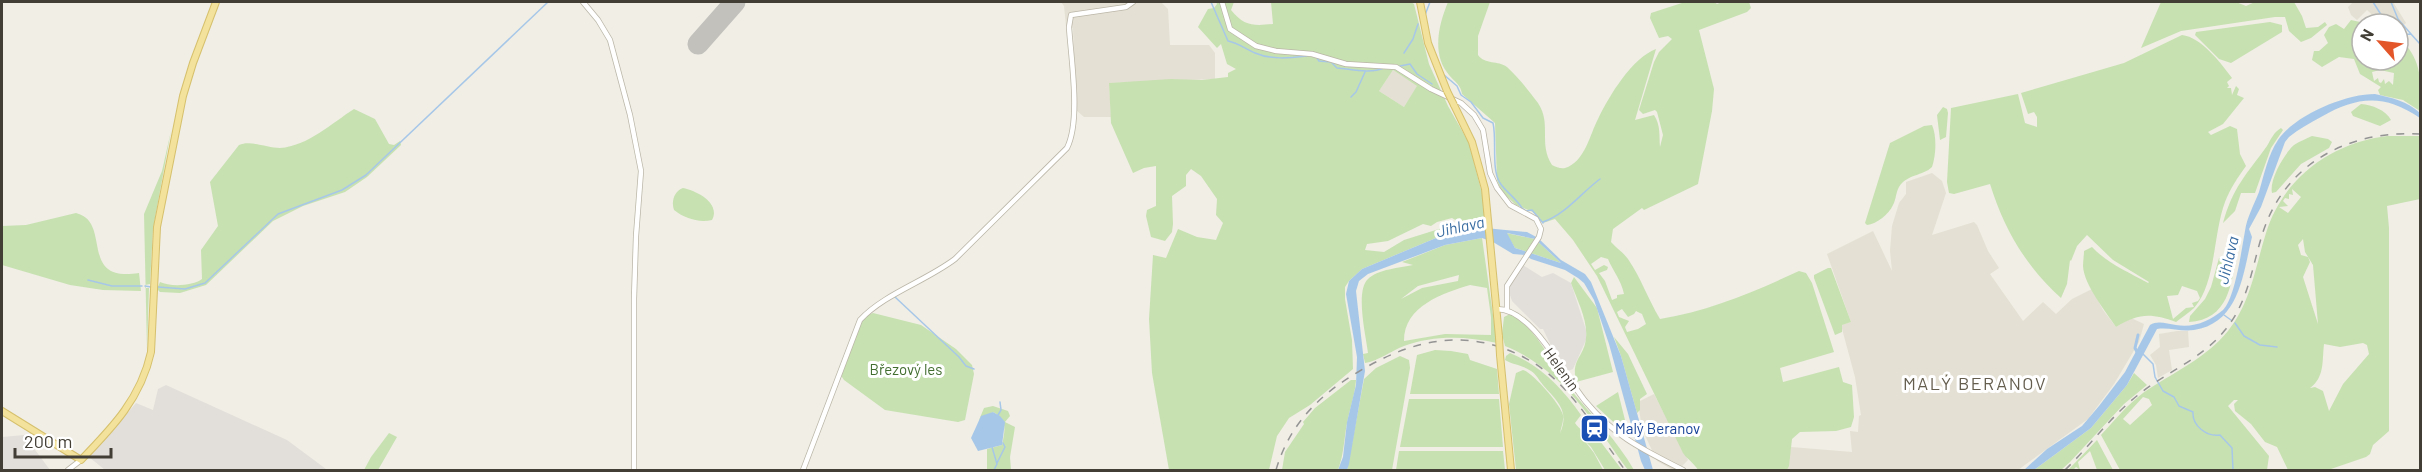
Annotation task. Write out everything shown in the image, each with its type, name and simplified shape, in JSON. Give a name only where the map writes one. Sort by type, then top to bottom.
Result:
[{"type":"main road","points":[[2,411],[81,460],[112,428],[136,395],[148,364],[153,339],[157,227],[183,96],[216,2]]},
{"type":"main road","points":[[1420,2],[1428,43],[1447,91],[1472,142],[1481,169],[1489,222],[1511,471]]},
{"type":"street","points":[[583,2],[598,20],[610,40],[642,171],[636,236],[634,299],[634,471]]},
{"type":"street","points":[[803,471],[858,324],[872,309],[939,271],[955,259],[1065,151],[1072,136],[1074,118],[1070,18],[1074,14],[1128,7],[1133,2]]},
{"type":"street","points":[[1222,2],[1230,29],[1256,46],[1312,54],[1346,64],[1398,67],[1431,88],[1461,103],[1474,114],[1485,135],[1490,172],[1497,188],[1510,205],[1536,219],[1541,229],[1539,237],[1505,290],[1508,301],[1507,310],[1496,309]]},
{"type":"street","name":"Helenín","points":[[1507,310],[1520,317],[1533,330],[1585,401],[1623,438],[1683,471]]},
{"type":"street","points":[[68,471],[81,460]]},
{"type":"shaded area","points":[[1061,2],[1161,2],[1168,9],[1170,45],[1209,45],[1215,53],[1215,79],[1109,83],[1111,117],[1084,117],[1076,110],[1073,28],[1066,26],[1064,6]]},
{"type":"shaded area","points":[[2353,2],[2393,2],[2399,12],[2369,12],[2367,10],[2350,12],[2348,7]]},
{"type":"shaded area","points":[[1393,70],[1418,86],[1404,107],[1379,91]]},
{"type":"shaded area","points":[[1932,173],[1942,181],[1946,193],[1932,235],[1974,222],[1999,268],[1990,274],[2023,321],[2043,302],[2056,314],[2072,299],[2092,289],[2103,310],[2116,327],[2131,318],[2144,324],[2139,342],[2114,384],[2088,419],[2018,470],[1787,470],[1791,447],[1852,452],[1850,431],[1858,432],[1861,415],[1855,377],[1841,325],[1851,322],[1827,254],[1873,231],[1892,271],[1890,251],[1892,226],[1899,203],[1906,194],[1906,182]]},
{"type":"shaded area","points":[[1523,265],[1542,277],[1553,273],[1571,283],[1586,330],[1586,340],[1573,369],[1568,371],[1558,360],[1543,329],[1540,329],[1512,301],[1508,289]]},
{"type":"shaded area","points":[[2188,331],[2189,347],[2169,350],[2172,370],[2158,378],[2156,365],[2150,355],[2160,347],[2159,334]]},
{"type":"shaded area","points":[[166,385],[287,440],[326,469],[105,470],[89,457],[136,403],[153,410],[158,389]]},
{"type":"shaded area","points":[[1654,394],[1688,460],[1678,470],[1673,470],[1657,461],[1642,429],[1638,402]]},
{"type":"shaded area","points":[[24,435],[50,470],[2,470],[2,437]]},
{"type":"green space","points":[[1216,2],[1234,2],[1231,10],[1240,19],[1249,24],[1260,25],[1273,24],[1271,2],[1411,2],[1414,4],[1429,64],[1448,106],[1469,143],[1485,205],[1485,228],[1436,238],[1362,269],[1349,281],[1345,287],[1345,299],[1352,340],[1353,369],[1310,405],[1289,418],[1277,436],[1269,470],[1169,470],[1152,373],[1149,319],[1153,255],[1166,258],[1178,229],[1197,237],[1216,240],[1223,223],[1216,215],[1217,199],[1201,176],[1191,169],[1186,175],[1186,186],[1172,196],[1172,232],[1165,241],[1151,237],[1146,216],[1147,210],[1156,206],[1156,166],[1133,173],[1111,123],[1109,83],[1171,79],[1202,80],[1228,77],[1228,73],[1236,69],[1227,64],[1221,44],[1217,48],[1198,27],[1208,9],[1214,8]],"holes":[[[1393,70],[1417,86],[1404,107],[1379,91]],[[1452,218],[1457,221],[1454,226],[1404,240],[1384,252],[1365,250],[1367,244],[1388,241],[1423,224],[1431,226]]]},
{"type":"green space","points":[[1448,2],[1490,2],[1478,36],[1478,55],[1484,60],[1507,67],[1538,103],[1544,118],[1548,157],[1552,165],[1563,168],[1572,165],[1582,154],[1603,110],[1622,79],[1638,60],[1656,49],[1635,120],[1654,115],[1659,127],[1660,147],[1663,135],[1657,112],[1655,110],[1643,114],[1639,110],[1654,62],[1659,52],[1672,39],[1668,36],[1659,38],[1650,18],[1651,13],[1685,2],[1714,2],[1717,4],[1749,2],[1751,8],[1747,12],[1699,30],[1714,89],[1698,184],[1644,210],[1642,208],[1613,229],[1611,242],[1633,266],[1660,319],[1731,300],[1799,271],[1806,273],[1812,283],[1834,352],[1780,368],[1783,382],[1839,367],[1843,382],[1852,385],[1854,417],[1851,427],[1836,431],[1800,432],[1792,439],[1787,470],[1698,470],[1683,453],[1597,276],[1573,240],[1555,219],[1543,223],[1533,212],[1516,205],[1501,191],[1497,180],[1495,123],[1462,94],[1459,86],[1443,67],[1440,58],[1438,39]],"holes":[[[1601,257],[1608,259],[1624,294],[1617,295],[1617,298],[1612,300],[1605,281],[1599,273],[1607,270],[1608,267],[1604,265],[1595,270],[1591,264]],[[1622,309],[1628,317],[1636,311],[1642,314],[1646,324],[1627,332],[1625,327],[1629,321],[1619,317],[1617,312]]]},
{"type":"green space","points":[[2161,2],[2236,2],[2246,6],[2255,2],[2294,2],[2306,28],[2318,27],[2325,22],[2327,25],[2311,38],[2301,42],[2289,31],[2285,17],[2275,17],[2181,31],[2141,48]]},
{"type":"green space","points":[[2350,21],[2350,58],[2339,57],[2322,67],[2312,60],[2314,51],[2319,51],[2328,43],[2324,35],[2329,27],[2336,24],[2344,29]]},
{"type":"green space","points":[[2270,22],[2282,25],[2282,32],[2231,63],[2219,59],[2195,35],[2196,32]]},
{"type":"green space","points":[[2182,35],[2189,37],[2210,52],[2232,78],[2227,82],[2229,86],[2227,88],[2231,88],[2232,95],[2236,86],[2239,89],[2237,95],[2244,98],[2223,124],[2208,132],[2211,135],[2230,126],[2237,129],[2240,154],[2246,166],[2225,202],[2210,272],[2201,298],[2194,308],[2176,322],[2145,316],[2132,319],[2116,327],[2087,281],[2083,266],[2084,251],[2092,247],[2118,267],[2149,282],[2113,260],[2087,235],[2077,246],[2070,260],[2067,284],[2061,298],[2037,273],[2018,246],[2002,217],[1990,184],[1954,194],[1949,193],[1947,182],[1951,108],[2018,94],[2025,123],[2037,127],[2037,117],[2034,112],[2028,114],[2021,93],[2124,63]],"holes":[[[2182,286],[2197,291],[2200,298],[2192,303],[2194,307],[2186,308],[2173,319],[2167,296],[2178,295]]]},
{"type":"green space","points":[[2410,50],[2416,61],[2420,78],[2420,111],[2403,100],[2380,95],[2378,90],[2381,87],[2359,72],[2372,72],[2374,81],[2378,78],[2381,83],[2384,79],[2385,84],[2389,81],[2393,85],[2394,73],[2389,72],[2410,72]]},
{"type":"green space","points":[[2361,104],[2386,113],[2391,120],[2380,126],[2353,116],[2351,112]]},
{"type":"green space","points":[[1943,107],[1948,113],[1946,137],[1940,140],[1937,115]]},
{"type":"green space","points":[[354,109],[375,119],[389,144],[394,145],[400,141],[401,145],[367,177],[345,192],[303,206],[273,221],[206,285],[180,293],[160,292],[157,289],[160,282],[181,285],[202,279],[201,250],[218,226],[210,182],[239,145],[249,143],[280,148],[300,143]]},
{"type":"green space","points":[[1932,125],[1935,146],[1932,167],[1902,183],[1889,212],[1879,221],[1867,225],[1865,223],[1890,143],[1924,126]]},
{"type":"green space","points":[[2281,128],[2283,130],[2271,148],[2255,193],[2241,193],[2235,211],[2223,223],[2231,200],[2241,182]]},
{"type":"green space","points":[[171,131],[153,229],[150,284],[146,285],[144,214],[162,171]]},
{"type":"green space","points":[[2312,136],[2332,142],[2329,148],[2301,164],[2276,192],[2272,193],[2275,174],[2286,154],[2294,145]]},
{"type":"green space","points":[[2387,136],[2420,136],[2420,199],[2387,206],[2389,228],[2389,431],[2373,445],[2370,454],[2366,457],[2328,470],[2288,470],[2277,447],[2265,442],[2251,424],[2235,411],[2234,404],[2238,400],[2234,400],[2228,406],[2269,456],[2267,470],[2120,470],[2101,435],[2137,398],[2199,358],[2228,331],[2247,296],[2266,233],[2284,196],[2312,166],[2347,146]],"holes":[[[2292,189],[2301,197],[2288,213],[2279,207],[2288,206],[2283,201],[2285,198],[2289,199],[2289,194],[2293,195]],[[2303,239],[2305,252],[2313,265],[2318,324],[2303,277],[2310,262],[2308,257],[2301,255],[2298,245]],[[2363,343],[2367,345],[2369,354],[2343,384],[2329,411],[2323,391],[2315,387],[2310,388],[2320,374],[2324,344],[2340,347]],[[2143,397],[2149,399],[2152,405],[2130,425],[2123,419]]]},
{"type":"green space","points":[[683,188],[701,195],[710,203],[714,214],[712,220],[692,219],[674,210],[674,197]]},
{"type":"green space","points":[[76,213],[87,219],[93,228],[102,261],[108,269],[120,274],[139,273],[141,291],[103,290],[70,285],[2,265],[2,226],[26,225]]},
{"type":"green space","points":[[1506,233],[1535,239],[1561,263],[1515,248]]},
{"type":"green space","points":[[1482,238],[1497,343],[1473,339],[1438,338],[1415,342],[1365,363],[1363,354],[1368,353],[1362,293],[1368,279],[1383,271],[1413,265],[1402,262],[1445,245]],"holes":[[[1459,275],[1458,281],[1422,288],[1401,299],[1418,286]],[[1470,285],[1487,288],[1491,335],[1445,334],[1404,341],[1406,329],[1418,310],[1437,297]]]},
{"type":"green space","points":[[2227,245],[2236,247],[2237,250],[2226,297],[2221,307],[2213,314],[2203,320],[2189,322],[2190,316],[2205,299],[2211,287],[2219,258],[2224,258]]},
{"type":"green space","points":[[1831,268],[1851,322],[1842,325],[1842,332],[1835,335],[1814,278],[1814,275]]},
{"type":"green space","points":[[1574,277],[1597,308],[1613,372],[1576,382],[1575,368],[1585,345],[1586,331],[1582,310],[1571,283]]},
{"type":"green space","points":[[146,288],[149,288],[147,349]]},
{"type":"green space","name":"Březový les","points":[[873,313],[921,325],[956,349],[972,365],[974,374],[965,420],[958,422],[885,410],[844,380],[840,374],[852,339],[862,322]]},
{"type":"green space","points":[[1510,314],[1537,338],[1571,390],[1612,439],[1634,470],[1628,470],[1589,416],[1560,383],[1526,356],[1505,346],[1502,334],[1504,317]]},
{"type":"green space","points":[[1614,337],[1628,354],[1647,394],[1640,399],[1640,410],[1637,413],[1621,356]]},
{"type":"green space","points":[[1435,350],[1468,354],[1470,360],[1497,369],[1499,394],[1410,394],[1417,355]]},
{"type":"green space","points":[[1510,353],[1532,364],[1558,387],[1581,415],[1575,423],[1591,438],[1597,437],[1622,470],[1605,470],[1584,440],[1603,470],[1516,470],[1509,404],[1516,373],[1523,370],[1527,372],[1552,397],[1563,415],[1560,433],[1563,425],[1564,418],[1563,412],[1557,401],[1531,371],[1505,360]]},
{"type":"green space","points":[[1400,356],[1409,360],[1410,368],[1392,470],[1347,470],[1364,379],[1376,368]]},
{"type":"green space","points":[[2134,373],[2147,385],[2124,404],[2070,462],[2061,470],[2034,470],[2091,428],[2127,385]]},
{"type":"green space","points":[[1351,380],[1356,380],[1354,396],[1338,470],[1282,470],[1285,452],[1304,424],[1303,422],[1315,408]]},
{"type":"green space","points":[[1618,392],[1627,428],[1622,430],[1596,406]]},
{"type":"green space","points":[[1409,399],[1499,399],[1503,447],[1400,447]]},
{"type":"green space","points":[[993,406],[1008,411],[1010,416],[1005,422],[1015,427],[1010,457],[1011,470],[987,470],[987,449],[1002,445],[1004,430],[1001,418],[993,412],[979,420],[984,408]]},
{"type":"green space","points":[[389,433],[397,437],[378,470],[364,470],[371,457]]},
{"type":"green space","points":[[2097,440],[2113,470],[2097,470],[2090,451],[2078,462],[2080,470],[2076,467],[2068,470]]},
{"type":"green space","points":[[1399,451],[1503,451],[1505,470],[1396,470]]},
{"type":"water","points":[[2375,94],[2405,103],[2420,113],[2420,118],[2395,105],[2371,101],[2359,102],[2334,110],[2289,137],[2285,142],[2261,207],[2249,229],[2252,237],[2246,266],[2230,307],[2221,318],[2194,330],[2157,329],[2127,385],[2091,428],[2034,470],[2024,470],[2047,449],[2082,426],[2125,372],[2150,325],[2195,324],[2223,310],[2234,284],[2247,221],[2269,159],[2278,140],[2286,131],[2308,114],[2336,102]]},
{"type":"water","points":[[1485,228],[1527,232],[1538,238],[1561,260],[1585,274],[1591,282],[1621,356],[1653,470],[1645,470],[1641,461],[1609,344],[1594,300],[1584,283],[1565,270],[1525,255],[1513,254],[1482,238],[1445,245],[1368,274],[1359,281],[1356,291],[1365,371],[1349,464],[1347,470],[1338,470],[1343,457],[1347,422],[1356,385],[1357,357],[1346,294],[1349,281],[1362,269],[1436,238]],"holes":[[[1507,233],[1535,239],[1561,263],[1515,248]]]},
{"type":"water","points":[[993,412],[1005,422],[1002,445],[978,451],[971,438],[981,416]]},
{"type":"waterway","points":[[158,287],[185,289],[205,283],[278,214],[342,190],[366,175],[548,2]]},
{"type":"waterway","points":[[1211,2],[1228,41],[1267,57],[1307,56]]},
{"type":"waterway","points":[[1425,15],[1430,2]]},
{"type":"waterway","points":[[2373,2],[2379,12]]},
{"type":"waterway","points":[[2391,2],[2398,19],[2411,34]]},
{"type":"waterway","points":[[1404,53],[1413,39],[1418,24]]},
{"type":"waterway","points":[[2410,34],[2420,44]]},
{"type":"waterway","points":[[1317,58],[1319,61],[1331,62],[1337,68],[1367,71],[1384,68]]},
{"type":"waterway","points":[[1400,66],[1410,64],[1417,74],[1432,84]]},
{"type":"waterway","points":[[1351,97],[1356,92],[1365,72]]},
{"type":"waterway","points":[[1443,74],[1457,86],[1461,95],[1471,102],[1483,118],[1493,123],[1497,177],[1522,208],[1526,211],[1532,210],[1543,223]]},
{"type":"waterway","points":[[1543,222],[1566,209],[1600,179]]},
{"type":"waterway","points":[[88,280],[112,286],[142,286]]},
{"type":"waterway","points":[[145,286],[151,287]]},
{"type":"waterway","points":[[895,297],[966,366],[974,369]]},
{"type":"waterway","points":[[2224,315],[2231,320]]},
{"type":"waterway","points":[[2235,323],[2244,336],[2260,345],[2277,347]]},
{"type":"waterway","points":[[2138,335],[2135,348],[2138,354]]},
{"type":"waterway","points":[[2143,354],[2153,364],[2155,377],[2163,391],[2174,397],[2179,406],[2193,412],[2195,422],[2201,430],[2220,435],[2232,448],[2233,470]]},
{"type":"waterway","points":[[998,415],[1001,410],[1000,402]]},
{"type":"waterway","points":[[997,463],[1005,447],[1003,443]]},
{"type":"waterway","points":[[992,447],[997,464],[994,470]]},
{"type":"runway","points":[[698,44],[735,2]]},
{"type":"railway","points":[[2065,470],[2128,404],[2206,349],[2225,330],[2245,295],[2263,232],[2273,208],[2287,187],[2304,169],[2324,155],[2369,138],[2394,134],[2420,134]]},
{"type":"railway","points":[[1276,470],[1297,425],[1318,401],[1344,381],[1380,360],[1423,344],[1445,340],[1467,340],[1511,351],[1548,373],[1573,398],[1625,470]]},
{"type":"place","name":"Malý Beranov","points":[[1594,428]]},
{"type":"district","name":"MALÝ BERANOV","points":[[1975,383]]},
{"type":"water label","name":"Jihlava","points":[[1460,226]]},
{"type":"water label","name":"Jihlava","points":[[2227,260]]}]
